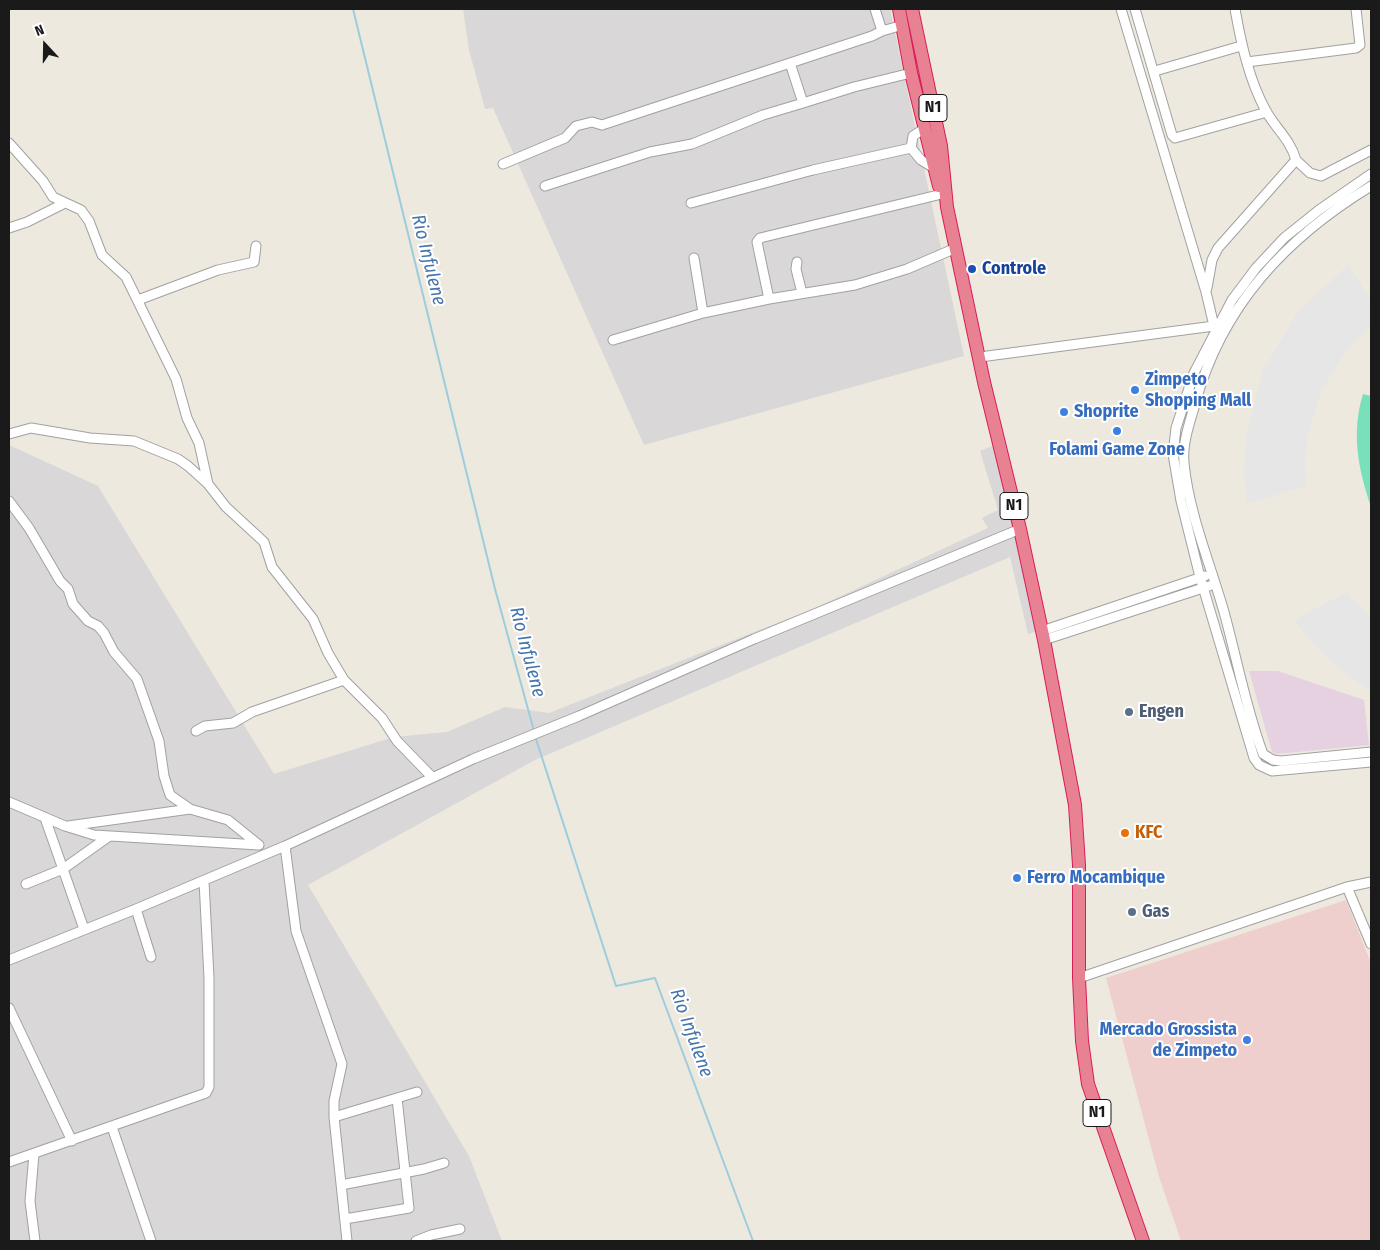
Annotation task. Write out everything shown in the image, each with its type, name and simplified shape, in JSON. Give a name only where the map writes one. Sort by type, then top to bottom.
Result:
[{"type":"highway","points":[[891,9],[903,54],[911,72]]},
{"type":"highway","name":"N1","points":[[899,9],[911,72],[934,168],[947,208],[1020,529],[1043,636],[1075,805],[1074,819],[1079,865],[1079,978],[1082,1041],[1088,1084],[1143,1241]]},
{"type":"highway","name":"N1","points":[[912,9],[941,146],[947,208]]},
{"type":"street","points":[[876,9],[882,32]]},
{"type":"street","points":[[1121,9],[1216,326]]},
{"type":"street","points":[[1135,9],[1155,71],[1172,135],[1175,138],[1266,112]]},
{"type":"street","points":[[1234,9],[1241,46],[1266,112],[1292,146],[1296,160],[1310,173],[1320,176],[1371,150]]},
{"type":"street","points":[[1247,62],[1356,48],[1360,45],[1356,9]]},
{"type":"street","points":[[503,164],[565,138],[576,126],[592,122],[602,125],[896,27]]},
{"type":"street","points":[[1155,71],[1241,46]]},
{"type":"street","points":[[790,63],[803,103]]},
{"type":"street","points":[[545,186],[650,152],[692,144],[763,115],[911,72]]},
{"type":"street","points":[[910,148],[913,136],[925,128]]},
{"type":"street","points":[[9,143],[34,171],[51,195],[81,210],[87,218],[102,256],[122,271],[176,379],[187,418],[199,443],[208,484]]},
{"type":"street","points":[[910,148],[921,160],[934,168]]},
{"type":"street","points":[[691,203],[813,170],[910,148]]},
{"type":"street","points":[[1206,292],[1212,260],[1218,248],[1296,160]]},
{"type":"street","points":[[1371,174],[1319,210],[1284,238],[1250,276],[1232,300],[1216,326],[1194,373],[1176,428],[1173,454],[1181,501],[1200,577],[1252,751],[1259,765],[1265,769],[1280,771],[1371,762]]},
{"type":"street","points":[[1371,186],[1310,228],[1268,269],[1235,313],[1205,371],[1186,436],[1184,461],[1188,490],[1216,583],[1263,754],[1274,760],[1281,760],[1371,752]]},
{"type":"street","points":[[769,298],[757,242],[760,238],[942,194]]},
{"type":"street","points":[[9,228],[27,222],[65,203]]},
{"type":"street","points":[[138,300],[218,270],[254,262],[256,246]]},
{"type":"street","points":[[613,340],[702,313],[769,298],[855,285],[906,269],[956,248]]},
{"type":"street","points":[[694,258],[702,313]]},
{"type":"street","points":[[797,262],[796,270],[802,294]]},
{"type":"street","points":[[980,357],[1216,326]]},
{"type":"street","points":[[9,434],[31,428],[90,438],[134,440],[178,459],[208,484],[226,507],[264,542],[272,567],[313,619],[328,653],[344,680],[382,718],[397,741],[432,777]]},
{"type":"street","points":[[9,501],[29,528],[60,581],[68,589],[72,604],[88,621],[98,626],[114,652],[137,679],[159,741],[164,776],[170,795],[165,812]]},
{"type":"street","points":[[9,960],[136,910],[285,846],[432,777],[579,716],[754,639],[1020,529]]},
{"type":"street","points":[[1043,636],[1213,573]]},
{"type":"street","points":[[1043,636],[1216,583]]},
{"type":"street","points":[[196,731],[205,726],[234,723],[252,712],[344,680]]},
{"type":"street","points":[[170,795],[190,809],[228,820],[270,852]]},
{"type":"street","points":[[9,802],[65,826],[108,837],[179,839],[259,845]]},
{"type":"street","points":[[65,826],[190,809]]},
{"type":"street","points":[[45,818],[84,929]]},
{"type":"street","points":[[26,884],[63,869],[108,837]]},
{"type":"street","points":[[285,846],[296,931],[342,1064],[334,1101],[334,1117],[347,1241]]},
{"type":"street","points":[[9,1162],[206,1093],[209,1087],[209,978],[204,880]]},
{"type":"street","points":[[1079,978],[1347,887],[1371,882]]},
{"type":"street","points":[[1347,887],[1371,944]]},
{"type":"street","points":[[136,910],[151,957]]},
{"type":"street","points":[[9,1008],[72,1141]]},
{"type":"street","points":[[334,1117],[417,1092]]},
{"type":"street","points":[[345,1219],[407,1210],[410,1203],[397,1098]]},
{"type":"street","points":[[112,1127],[151,1241]]},
{"type":"street","points":[[34,1154],[30,1201],[35,1241]]},
{"type":"street","points":[[341,1185],[405,1173],[444,1163]]},
{"type":"street","points":[[416,1241],[431,1235],[460,1229]]},
{"type":"shaded area","points":[[463,9],[890,9],[964,356],[644,445],[493,108],[485,109],[469,50]]},
{"type":"shaded area","points":[[1348,265],[1371,300],[1371,325],[1347,350],[1321,391],[1307,438],[1306,486],[1247,504],[1244,471],[1246,436],[1263,370],[1298,312]]},
{"type":"shaded area","points":[[997,444],[1042,630],[1028,634],[1010,557],[535,760],[308,885],[469,1156],[502,1241],[9,1241],[9,445],[98,486],[274,774],[394,737],[447,732],[505,707],[549,713],[815,608],[988,528],[982,518],[998,510],[980,451]]},
{"type":"shaded area","points":[[1347,592],[1371,618],[1371,691],[1341,670],[1316,647],[1294,620]]},
{"type":"shaded area","points":[[1249,671],[1278,671],[1364,700],[1369,745],[1277,754],[1272,752]]},
{"type":"shaded area","name":"Mercado Grossista de Zimpeto","points":[[1346,900],[1371,963],[1371,1241],[1181,1241],[1159,1177],[1106,978]]},
{"type":"green space","points":[[1363,394],[1371,396],[1371,507],[1360,465],[1357,437],[1359,408]]},
{"type":"waterway","name":"Rio Infulene","points":[[353,9],[495,589],[534,731]]},
{"type":"waterway","name":"Rio Infulene","points":[[535,736],[616,986],[655,978],[753,1241]]},
{"type":"place","name":"Controle","points":[[972,269]]},
{"type":"place","name":"Zimpeto Shopping Mall","points":[[1135,390]]},
{"type":"place","name":"Shoprite","points":[[1064,412]]},
{"type":"place","name":"Folami Game Zone","points":[[1117,431]]},
{"type":"place","name":"Engen","points":[[1129,712]]},
{"type":"place","name":"KFC","points":[[1125,833]]},
{"type":"place","name":"Ferro Mocambique","points":[[1017,878]]},
{"type":"place","name":"Gas","points":[[1132,912]]},
{"type":"place","name":"Mercado Grossista de Zimpeto","points":[[1247,1040]]}]
